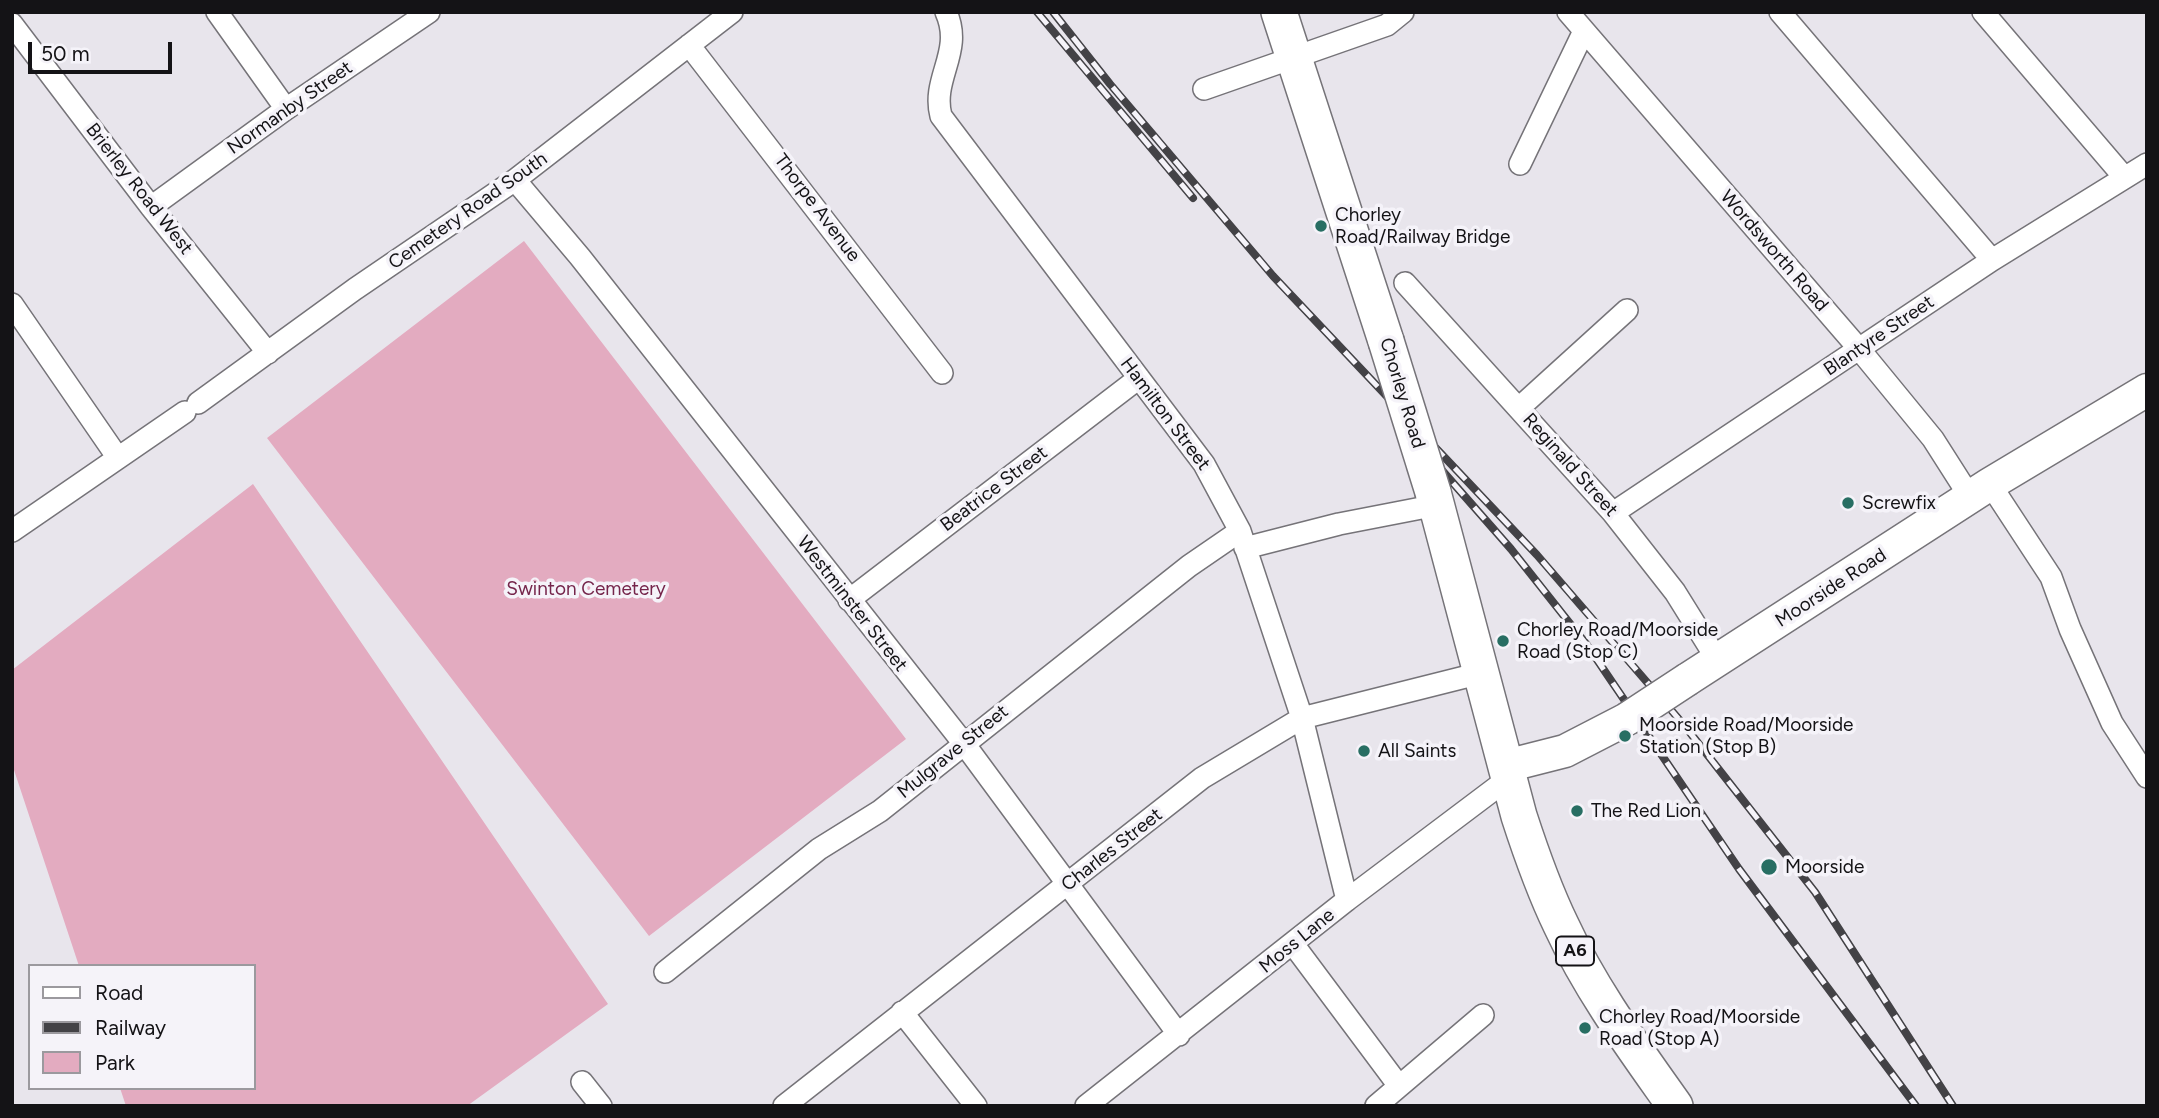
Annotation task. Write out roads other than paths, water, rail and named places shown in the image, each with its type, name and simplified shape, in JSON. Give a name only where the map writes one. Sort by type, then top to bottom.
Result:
[{"type":"main road","name":"Chorley Road","points":[[1279,12],[1435,498],[1508,772]]},
{"type":"main road","name":"A6","points":[[1508,772],[1534,859],[1562,926],[1600,997],[1675,1106]]},
{"type":"street","points":[[217,12],[286,109]]},
{"type":"street","name":"Normanby Street","points":[[151,207],[286,109],[429,12]]},
{"type":"street","name":"Cemetery Road South","points":[[12,531],[192,408],[515,180],[732,12]]},
{"type":"street","name":"Hamilton Street","points":[[946,12],[953,28],[953,45],[936,100],[941,116],[1204,464],[1243,539],[1302,718],[1347,900]]},
{"type":"street","points":[[1204,89],[1387,25],[1403,12]]},
{"type":"street","name":"Wordsworth Road","points":[[1568,12],[1860,349],[1933,439],[2052,577],[2070,629],[2112,723],[2147,777]]},
{"type":"street","points":[[1780,12],[1992,260]]},
{"type":"street","points":[[1983,12],[2124,177]]},
{"type":"street","name":"Brierley Road West","points":[[12,24],[151,207],[268,353]]},
{"type":"street","points":[[1520,164],[1584,31]]},
{"type":"street","name":"Thorpe Avenue","points":[[690,45],[942,373]]},
{"type":"street","name":"Blantyre Street","points":[[1613,513],[1992,260],[2147,164]]},
{"type":"street","name":"Westminster Street","points":[[515,180],[580,257],[965,745],[1179,1035]]},
{"type":"street","name":"Reginald Street","points":[[1405,283],[1613,513],[1675,592],[1718,661]]},
{"type":"street","points":[[12,304],[118,458]]},
{"type":"street","points":[[1519,408],[1627,310]]},
{"type":"street","name":"Beatrice Street","points":[[849,600],[1139,378]]},
{"type":"street","name":"Moorside Road","points":[[1508,772],[1565,751],[1627,719],[1980,491],[2147,390]]},
{"type":"street","name":"Mulgrave Street","points":[[677,971],[819,849],[880,811],[1146,599],[1243,539],[1339,524],[1435,498]]},
{"type":"street","name":"Charles Street","points":[[784,1106],[1202,778],[1302,718],[1481,673]]},
{"type":"street","name":"Moss Lane","points":[[1086,1106],[1508,772]]},
{"type":"street","points":[[1293,944],[1399,1086]]},
{"type":"street","points":[[902,1012],[976,1106]]},
{"type":"street","points":[[1376,1106],[1483,1015]]},
{"type":"street","points":[[582,1082],[601,1106]]},
{"type":"railway","points":[[1037,12],[1193,198]]},
{"type":"railway","points":[[1053,12],[1110,84],[1273,276],[1537,555],[1684,725],[1815,892],[1953,1106]]},
{"type":"railway","points":[[1432,459],[1511,549],[1587,645],[1739,869],[1916,1106]]},
{"type":"place","name":"Chorley Road/Railway Bridge","points":[[1321,226]]},
{"type":"place","name":"Screwfix","points":[[1848,503]]},
{"type":"place","name":"Chorley Road/Moorside Road (Stop C)","points":[[1503,641]]},
{"type":"place","name":"Moorside Road/Moorside Station (Stop B)","points":[[1625,736]]},
{"type":"place","name":"All Saints","points":[[1364,751]]},
{"type":"place","name":"The Red Lion","points":[[1577,811]]},
{"type":"place","name":"Moorside","points":[[1769,867]]},
{"type":"place","name":"Chorley Road/Moorside Road (Stop A)","points":[[1585,1028]]},
{"type":"park label","name":"Swinton Cemetery","points":[[586,589]]}]
